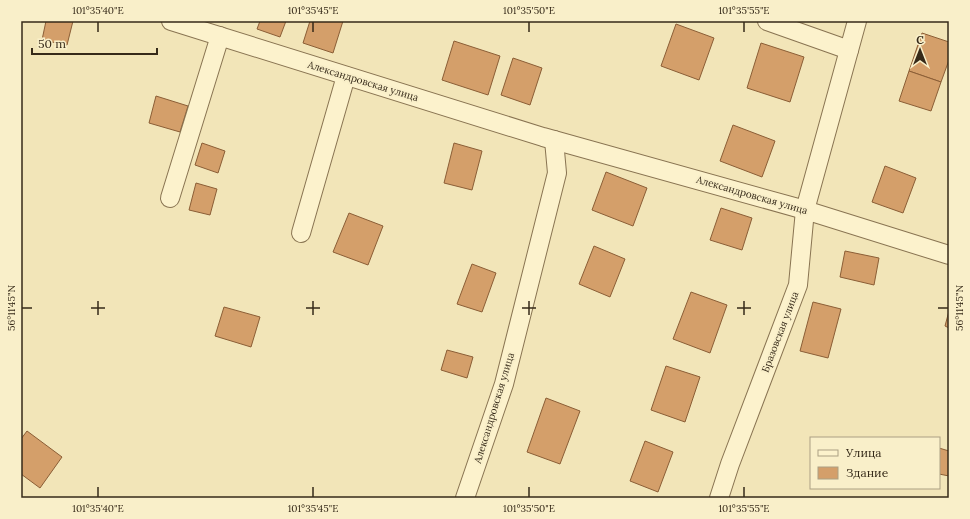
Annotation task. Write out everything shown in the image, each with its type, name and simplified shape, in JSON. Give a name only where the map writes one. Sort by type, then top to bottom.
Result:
[{"type":"street","name":"Александровская улица","points":[[171,21],[554,140],[805,210],[949,255]]},
{"type":"street","points":[[767,21],[849,50]]},
{"type":"street","name":"Бразовская улица","points":[[719,498],[730,464],[798,285],[805,210],[857,21]]},
{"type":"street","points":[[170,198],[220,36]]},
{"type":"street","points":[[301,233],[346,76]]},
{"type":"street","name":"Александровская улица","points":[[467,493],[504,384],[557,173],[554,140]]},
{"type":"building","points":[[46,21],[73,21],[67,45],[42,40]]},
{"type":"building","points":[[260,21],[286,21],[280,37],[257,29]]},
{"type":"building","points":[[310,21],[343,21],[333,53],[303,43]]},
{"type":"building","points":[[676,24],[714,38],[699,80],[661,66]]},
{"type":"building","points":[[922,33],[949,42],[949,60],[941,82],[909,71]]},
{"type":"building","points":[[454,41],[500,56],[488,95],[442,80]]},
{"type":"building","points":[[761,43],[804,57],[790,102],[747,88]]},
{"type":"building","points":[[513,58],[542,68],[530,105],[501,95]]},
{"type":"building","points":[[909,71],[941,82],[931,111],[899,101]]},
{"type":"building","points":[[156,96],[188,106],[180,132],[149,123]]},
{"type":"building","points":[[733,125],[775,141],[762,177],[720,161]]},
{"type":"building","points":[[202,143],[225,151],[218,173],[195,165]]},
{"type":"building","points":[[454,143],[482,151],[472,190],[444,183]]},
{"type":"building","points":[[885,166],[916,178],[903,213],[872,202]]},
{"type":"building","points":[[606,172],[647,188],[633,226],[592,210]]},
{"type":"building","points":[[196,183],[217,189],[210,215],[189,210]]},
{"type":"building","points":[[721,208],[752,218],[742,250],[710,240]]},
{"type":"building","points":[[349,213],[383,226],[368,265],[333,252]]},
{"type":"building","points":[[594,246],[625,259],[610,297],[579,284]]},
{"type":"building","points":[[845,251],[879,258],[874,285],[840,277]]},
{"type":"building","points":[[472,264],[496,273],[482,312],[457,304]]},
{"type":"building","points":[[691,292],[727,305],[710,353],[673,339]]},
{"type":"building","points":[[813,302],[841,309],[828,358],[800,351]]},
{"type":"building","points":[[224,307],[260,317],[251,347],[215,336]]},
{"type":"building","points":[[949,311],[949,328],[945,326]]},
{"type":"building","points":[[447,350],[473,357],[467,378],[441,370]]},
{"type":"building","points":[[666,366],[700,377],[685,422],[651,410]]},
{"type":"building","points":[[546,398],[580,411],[560,464],[527,452]]},
{"type":"building","points":[[27,431],[62,457],[40,488],[21,474],[21,439]]},
{"type":"building","points":[[645,441],[673,452],[658,492],[630,481]]},
{"type":"building","points":[[940,448],[949,451],[949,476],[940,474]]}]
